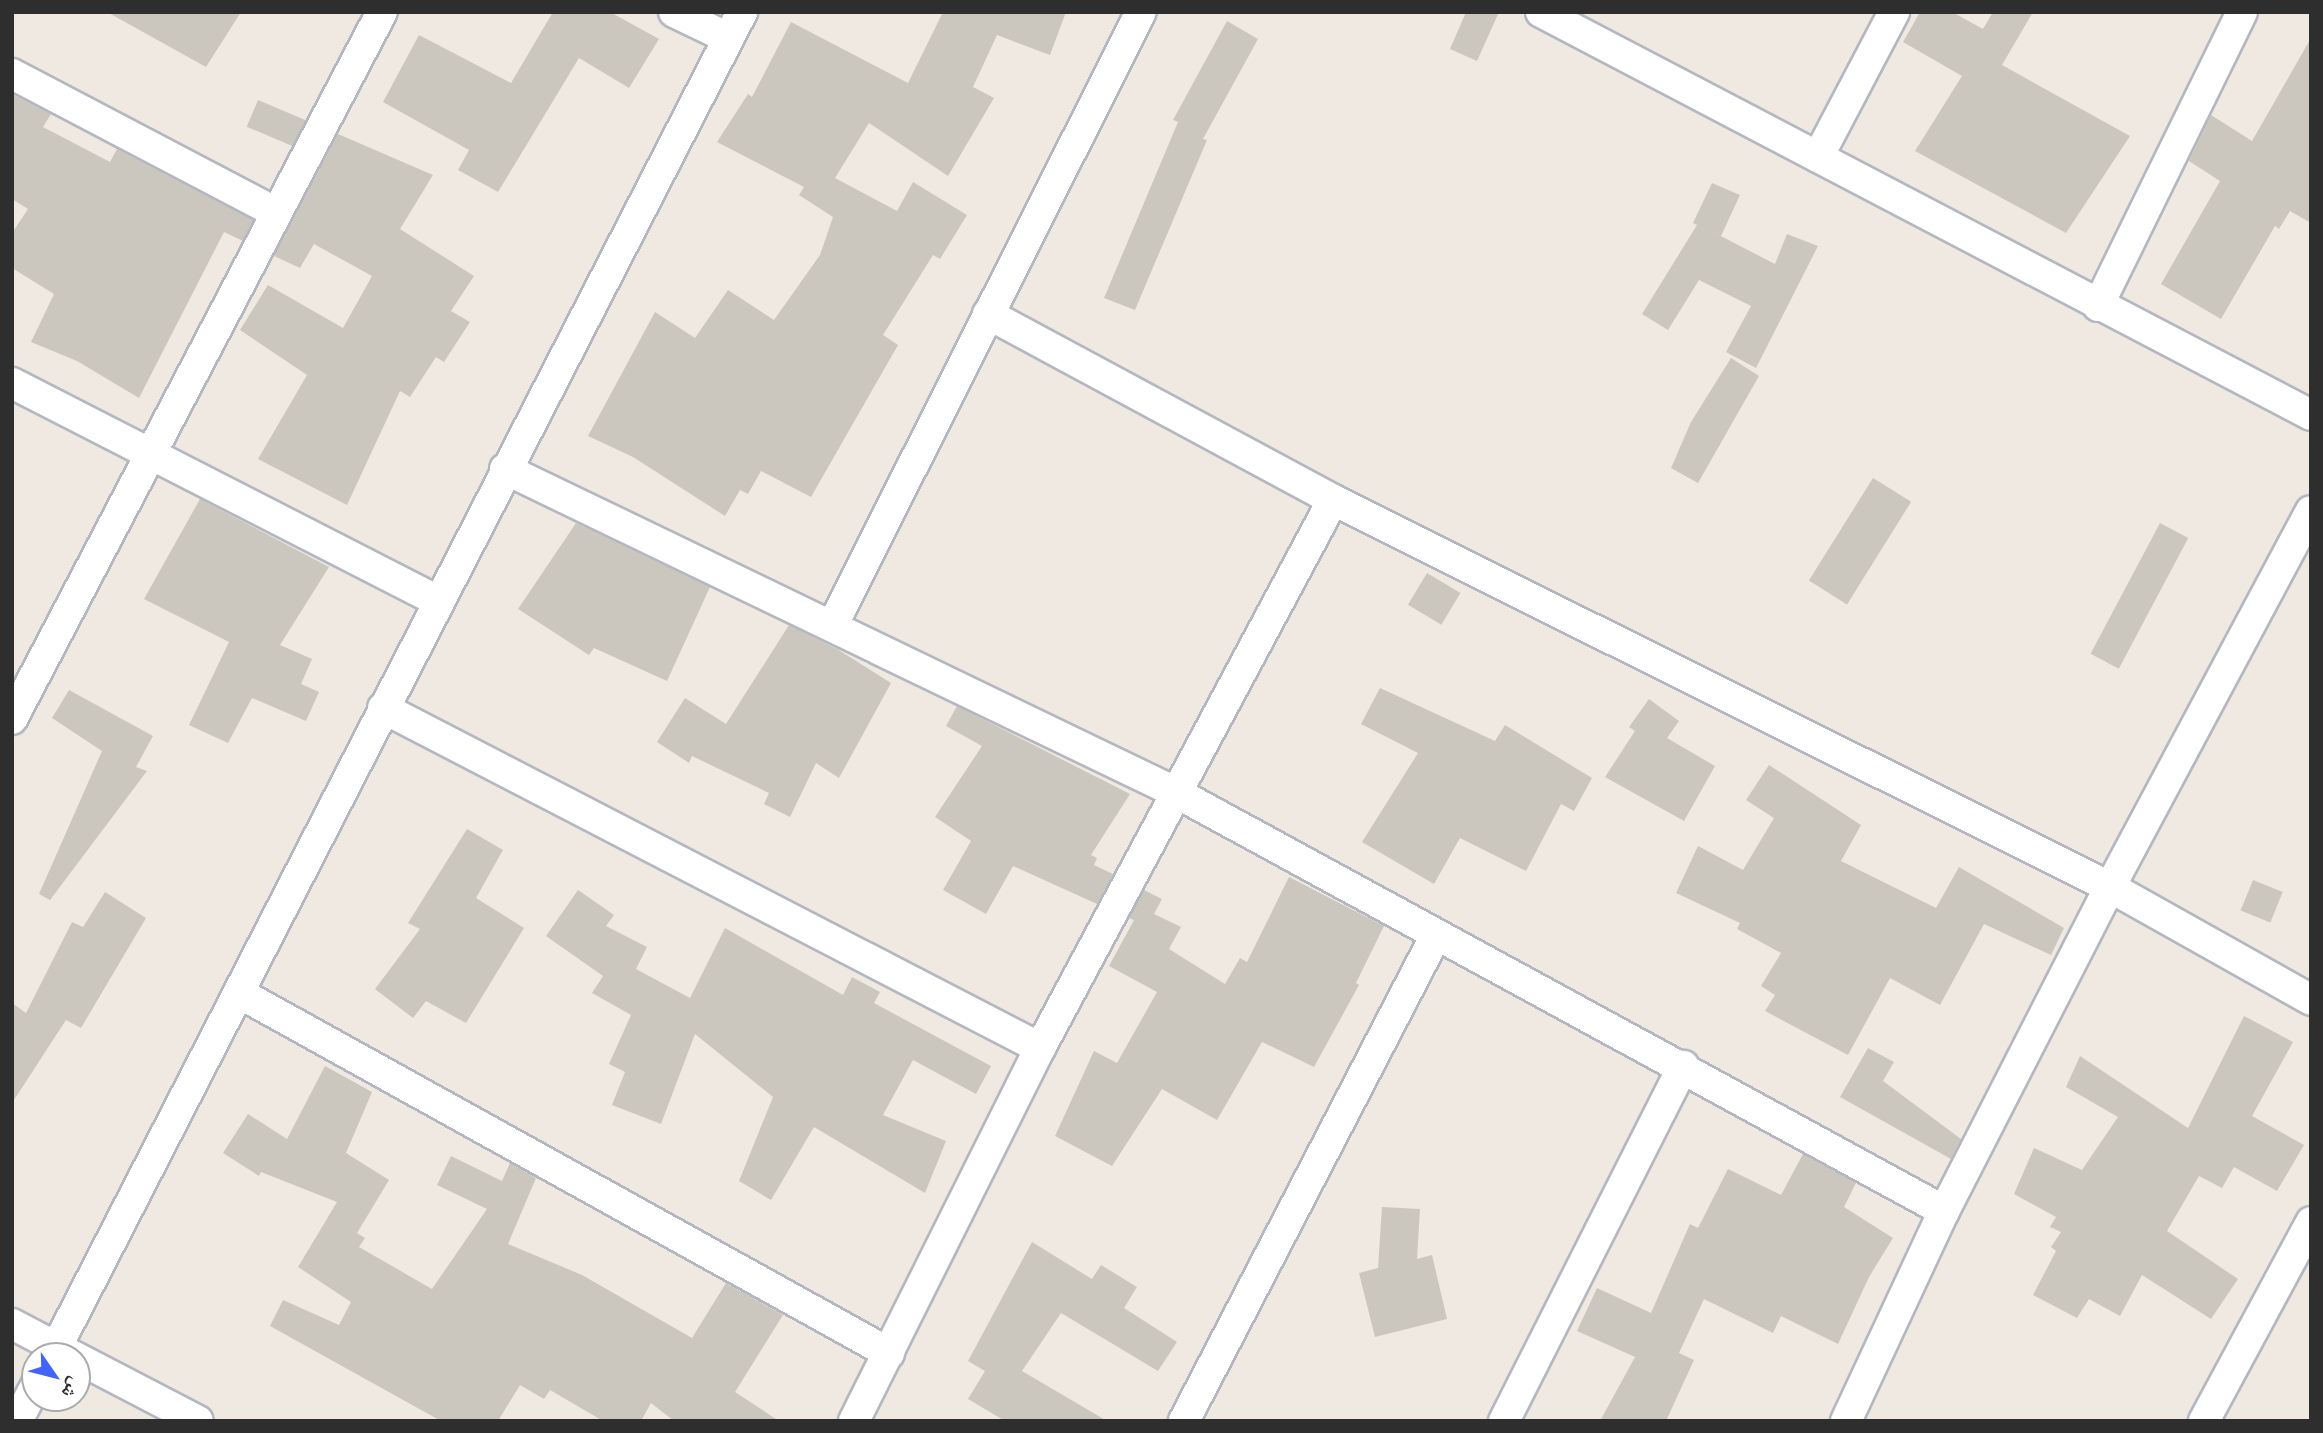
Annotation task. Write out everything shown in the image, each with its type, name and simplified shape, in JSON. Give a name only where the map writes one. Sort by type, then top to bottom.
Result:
[{"type":"street","points":[[12,719],[275,212],[383,12]]},
{"type":"street","points":[[674,12],[728,38]]},
{"type":"street","points":[[71,1342],[383,708],[742,12]]},
{"type":"street","points":[[832,626],[1141,12]]},
{"type":"street","points":[[1541,12],[2098,306],[2311,415]]},
{"type":"street","points":[[1818,156],[1894,12]]},
{"type":"street","points":[[2098,306],[2242,12]]},
{"type":"street","points":[[12,74],[275,212]]},
{"type":"street","points":[[988,314],[1333,500],[2110,887],[2311,1000]]},
{"type":"street","points":[[12,383],[438,601]]},
{"type":"street","points":[[505,469],[1175,792],[1683,1066],[1944,1211]]},
{"type":"street","points":[[854,1421],[1040,1048],[1333,500]]},
{"type":"street","points":[[1846,1421],[1944,1211],[2110,887],[2311,511]]},
{"type":"street","points":[[383,708],[1040,1048]]},
{"type":"street","points":[[1192,1418],[1436,935]]},
{"type":"street","points":[[241,994],[889,1353]]},
{"type":"street","points":[[1504,1421],[1683,1066]]},
{"type":"street","points":[[2204,1421],[2311,1222]]},
{"type":"street","points":[[12,1324],[44,1342]]},
{"type":"street","points":[[91,1367],[198,1421]]},
{"type":"building","points":[[107,12],[241,12],[206,67]]},
{"type":"building","points":[[553,12],[610,12],[659,39],[629,88],[579,58],[498,192],[458,170],[469,150],[383,102],[419,35],[511,83]]},
{"type":"building","points":[[943,12],[1066,12],[1050,55],[997,35],[973,87],[994,98],[948,176],[869,123],[835,178],[897,211],[913,182],[967,215],[940,259],[933,255],[883,335],[898,345],[811,497],[761,471],[748,494],[740,490],[725,516],[633,457],[588,436],[655,312],[695,338],[728,290],[774,320],[820,255],[833,217],[799,195],[804,187],[717,142],[748,94],[752,97],[791,22],[908,83]]},
{"type":"building","points":[[1466,12],[1499,12],[1477,61],[1450,49]]},
{"type":"building","points":[[1920,12],[1952,12],[1983,29],[1993,12],[2033,12],[2002,65],[2130,136],[2066,233],[1915,151],[1962,76],[1903,42]]},
{"type":"building","points":[[1227,21],[1258,39],[1203,139],[1207,140],[1135,310],[1104,298],[1178,122],[1173,120]]},
{"type":"building","points":[[2311,38],[2311,223],[2290,211],[2279,229],[2275,226],[2221,319],[2161,284],[2220,181],[2189,161],[2211,115],[2252,141]]},
{"type":"building","points":[[12,94],[51,114],[43,127],[110,162],[117,149],[253,220],[243,241],[224,232],[139,398],[77,361],[31,342],[54,294],[12,268],[12,233],[28,209],[12,199]]},
{"type":"building","points":[[258,100],[306,120],[295,147],[247,127]]},
{"type":"building","points":[[338,134],[433,175],[400,229],[474,276],[451,311],[470,322],[444,362],[436,357],[410,397],[400,391],[347,505],[258,459],[307,375],[240,330],[268,285],[343,328],[372,276],[314,244],[300,268],[274,256]]},
{"type":"building","points":[[1712,183],[1740,195],[1721,236],[1711,231],[1775,264],[1787,234],[1818,246],[1756,368],[1726,352],[1751,306],[1699,280],[1668,330],[1642,314],[1697,225],[1693,223]]},
{"type":"building","points":[[1731,358],[1759,376],[1698,483],[1671,468],[1691,422]]},
{"type":"building","points":[[1873,478],[1911,502],[1847,604],[1809,581]]},
{"type":"building","points":[[200,499],[329,567],[280,645],[312,659],[301,684],[319,692],[306,721],[252,698],[228,743],[189,725],[229,642],[144,599]]},
{"type":"building","points":[[576,523],[710,587],[667,681],[594,648],[589,655],[518,609]]},
{"type":"building","points":[[2160,523],[2188,538],[2119,669],[2091,654]]},
{"type":"building","points":[[1427,573],[1460,593],[1441,625],[1408,605]]},
{"type":"building","points":[[789,625],[837,649],[891,683],[839,778],[816,763],[790,817],[764,804],[769,793],[692,756],[689,763],[657,742],[685,698],[726,724]]},
{"type":"building","points":[[1380,688],[1495,741],[1505,725],[1592,778],[1574,811],[1561,804],[1526,871],[1460,838],[1434,884],[1362,842],[1418,753],[1361,724]]},
{"type":"building","points":[[69,690],[153,736],[136,767],[147,771],[50,900],[39,894],[102,751],[52,718]]},
{"type":"building","points":[[1649,699],[1679,721],[1667,738],[1715,766],[1684,821],[1605,777],[1635,731],[1629,727]]},
{"type":"building","points":[[957,706],[1130,794],[1091,855],[1097,858],[1094,865],[1113,874],[1097,904],[1013,866],[986,914],[943,890],[971,841],[935,817],[982,746],[946,726]]},
{"type":"building","points":[[1769,765],[1861,825],[1841,861],[1936,908],[1959,867],[2064,928],[2051,955],[1984,924],[1940,1005],[1890,978],[1848,1055],[1765,1011],[1775,995],[1761,986],[1781,953],[1737,929],[1740,923],[1676,893],[1698,846],[1743,870],[1774,818],[1746,800]]},
{"type":"building","points":[[467,829],[503,850],[476,898],[524,928],[466,1023],[426,1001],[413,1018],[375,989],[420,929],[408,923]]},
{"type":"building","points":[[1289,877],[1384,926],[1356,983],[1359,985],[1314,1067],[1262,1042],[1217,1120],[1162,1089],[1112,1166],[1055,1136],[1094,1051],[1117,1063],[1157,992],[1109,966],[1134,920],[1129,918],[1144,890],[1162,899],[1154,914],[1181,927],[1169,949],[1225,984],[1240,958],[1247,962]]},
{"type":"building","points":[[2253,880],[2283,892],[2270,923],[2241,911]]},
{"type":"building","points":[[578,890],[614,915],[606,926],[647,947],[636,969],[690,998],[725,928],[843,995],[852,977],[880,992],[874,1003],[991,1066],[976,1094],[913,1060],[883,1115],[946,1141],[925,1193],[814,1127],[771,1200],[739,1181],[773,1097],[695,1034],[661,1124],[612,1105],[625,1072],[609,1064],[631,1015],[592,993],[603,976],[546,936]]},
{"type":"building","points":[[105,892],[146,918],[81,1028],[66,1020],[12,1103],[12,1003],[26,1013],[72,922],[83,927]]},
{"type":"building","points":[[2244,1016],[2293,1042],[2252,1116],[2304,1145],[2277,1191],[2234,1167],[2222,1188],[2199,1176],[2167,1231],[2238,1279],[2211,1319],[2142,1275],[2120,1316],[2089,1299],[2077,1318],[2033,1295],[2056,1251],[2051,1247],[2061,1232],[2050,1227],[2056,1217],[2014,1194],[2034,1148],[2082,1170],[2118,1117],[2066,1087],[2080,1056],[2188,1128]]},
{"type":"building","points":[[1868,1048],[1894,1062],[1883,1081],[1961,1139],[1951,1159],[1840,1097]]},
{"type":"building","points":[[325,1066],[372,1092],[346,1153],[389,1180],[357,1233],[365,1238],[359,1247],[432,1289],[487,1209],[437,1185],[451,1156],[502,1181],[510,1163],[536,1178],[508,1244],[582,1275],[692,1338],[726,1283],[783,1315],[735,1392],[779,1421],[674,1421],[651,1403],[641,1421],[603,1421],[550,1390],[544,1399],[520,1385],[498,1421],[441,1421],[270,1326],[283,1300],[339,1325],[351,1302],[298,1267],[337,1202],[261,1172],[259,1176],[223,1153],[248,1114],[287,1139]]},
{"type":"building","points":[[1803,1154],[1856,1183],[1844,1207],[1893,1238],[1869,1277],[1838,1344],[1781,1316],[1773,1333],[1704,1299],[1679,1353],[1694,1360],[1666,1421],[1600,1421],[1635,1357],[1577,1331],[1597,1288],[1651,1313],[1690,1224],[1698,1228],[1728,1169],[1781,1195]]},
{"type":"building","points":[[1382,1207],[1420,1209],[1417,1259],[1432,1255],[1447,1319],[1375,1337],[1359,1273],[1378,1268]]},
{"type":"building","points":[[1032,1242],[1092,1279],[1101,1265],[1137,1287],[1124,1308],[1177,1342],[1158,1371],[1061,1313],[1022,1371],[1107,1421],[1005,1421],[968,1399],[985,1371],[968,1361]]}]
